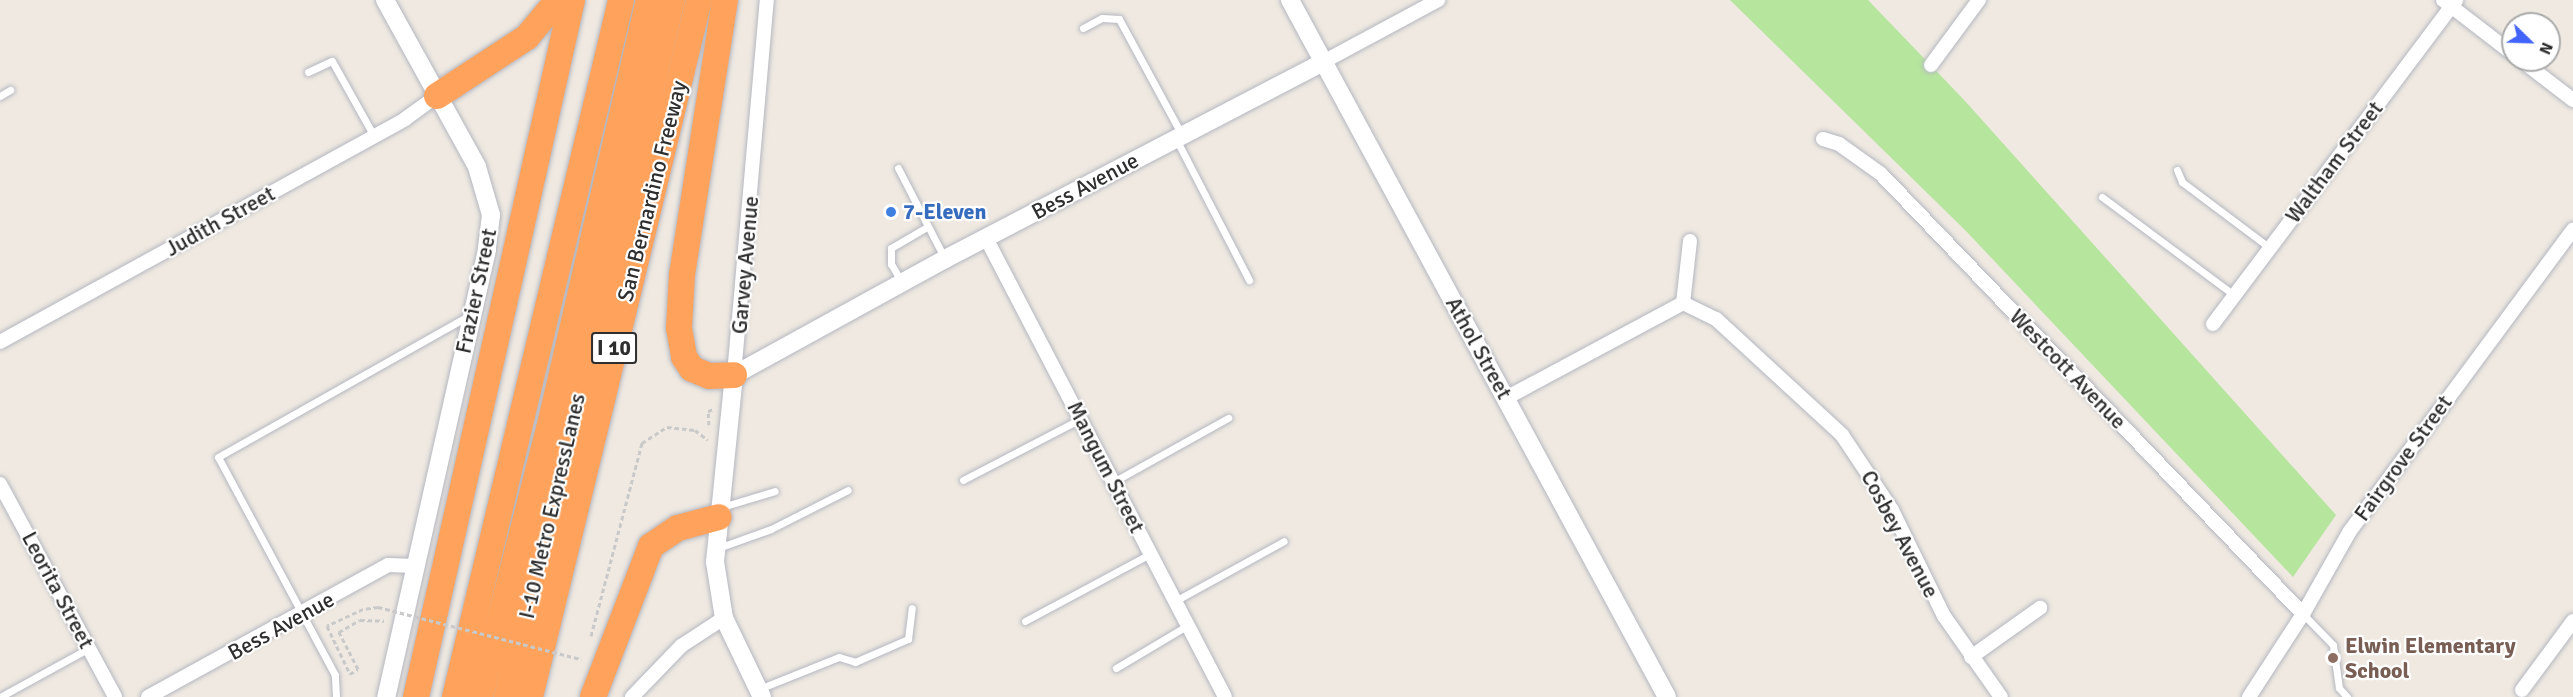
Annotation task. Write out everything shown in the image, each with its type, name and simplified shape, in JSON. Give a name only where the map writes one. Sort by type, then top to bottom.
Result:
[{"type":"highway","points":[[437,96],[527,37],[558,0]]},
{"type":"highway","points":[[416,697],[572,0]]},
{"type":"highway","points":[[455,697],[621,0]]},
{"type":"highway","points":[[480,697],[549,429],[649,0]]},
{"type":"highway","name":"I-10 Metro ExpressLanes","points":[[507,697],[672,0]]},
{"type":"highway","name":"San Bernardino Freeway","points":[[530,697],[699,0]]},
{"type":"highway","points":[[725,0],[682,274],[679,328],[684,357],[692,369],[709,376],[734,375]]},
{"type":"highway","points":[[593,697],[651,546],[678,528],[719,518]]},
{"type":"street","name":"Frazier Street","points":[[385,0],[477,167],[491,215],[472,313],[386,697]]},
{"type":"street","name":"Garvey Avenue","points":[[719,518],[733,402],[767,0]]},
{"type":"street","name":"Athol Street","points":[[1290,0],[1667,697]]},
{"type":"street","name":"Bess Avenue","points":[[734,375],[945,259],[1323,62],[1422,4],[1438,0]]},
{"type":"street","points":[[1931,65],[1979,0]]},
{"type":"street","points":[[2450,2],[2501,44]]},
{"type":"street","name":"Waltham Street","points":[[2213,324],[2450,2]]},
{"type":"street","points":[[2537,72],[2573,100]]},
{"type":"street","name":"Judith Street","points":[[0,342],[374,136],[437,96]]},
{"type":"street","name":"Westcott Avenue","points":[[1823,140],[1839,144],[1881,174],[2303,614]]},
{"type":"street","name":"Fairgrove Street","points":[[2249,697],[2303,614],[2356,522],[2573,230]]},
{"type":"street","name":"Mangum Street","points":[[986,238],[1225,697]]},
{"type":"street","points":[[1506,398],[1683,303],[1690,241]]},
{"type":"street","name":"Cosbey Avenue","points":[[1683,303],[1716,319],[1842,435],[1892,510],[1944,616],[2001,697]]},
{"type":"street","name":"Leorita Street","points":[[0,484],[115,697]]},
{"type":"street","points":[[719,518],[716,549],[724,618],[760,693]]},
{"type":"street","name":"Bess Avenue","points":[[148,697],[302,615],[388,565],[415,566]]},
{"type":"street","points":[[1971,657],[2040,608]]},
{"type":"street","points":[[632,697],[681,646],[724,618]]},
{"type":"street","points":[[2522,690],[2573,621]]},
{"type":"lane","points":[[1083,28],[1102,18],[1119,19],[1249,280]]},
{"type":"lane","points":[[308,72],[332,62],[374,136]]},
{"type":"lane","points":[[0,96],[10,90]]},
{"type":"lane","points":[[898,168],[945,259]]},
{"type":"lane","points":[[2177,170],[2182,182],[2270,248]]},
{"type":"lane","points":[[2102,197],[2234,295]]},
{"type":"lane","points":[[902,284],[891,264],[891,248],[927,227]]},
{"type":"lane","points":[[336,697],[335,675],[218,457],[472,313]]},
{"type":"lane","points":[[1113,482],[1228,418]]},
{"type":"lane","points":[[963,480],[1080,419]]},
{"type":"lane","points":[[716,549],[771,529],[848,490]]},
{"type":"lane","points":[[719,518],[775,491]]},
{"type":"lane","points":[[1175,601],[1284,541]]},
{"type":"lane","points":[[1025,621],[1150,554]]},
{"type":"lane","points":[[760,693],[839,657],[855,662],[908,639],[912,608]]},
{"type":"lane","points":[[2303,614],[2333,645],[2339,688],[2347,697]]},
{"type":"lane","points":[[1116,668],[1188,626]]},
{"type":"lane","points":[[0,697],[89,648]]},
{"type":"path","points":[[590,641],[642,443],[659,430],[680,426],[695,430],[711,443],[708,411],[733,402]]},
{"type":"path","points":[[388,626],[391,607]]},
{"type":"path","points":[[384,629],[386,621],[376,618],[360,620],[339,632],[358,669],[350,674],[327,626],[363,609],[378,608],[581,658],[587,653]]},
{"type":"green space","points":[[1730,0],[1868,0],[1966,102],[2336,515],[2293,577],[1965,230]]},
{"type":"place","name":"7-Eleven","points":[[891,212]]},
{"type":"place","name":"Elwin Elementary School","points":[[2333,658]]}]
